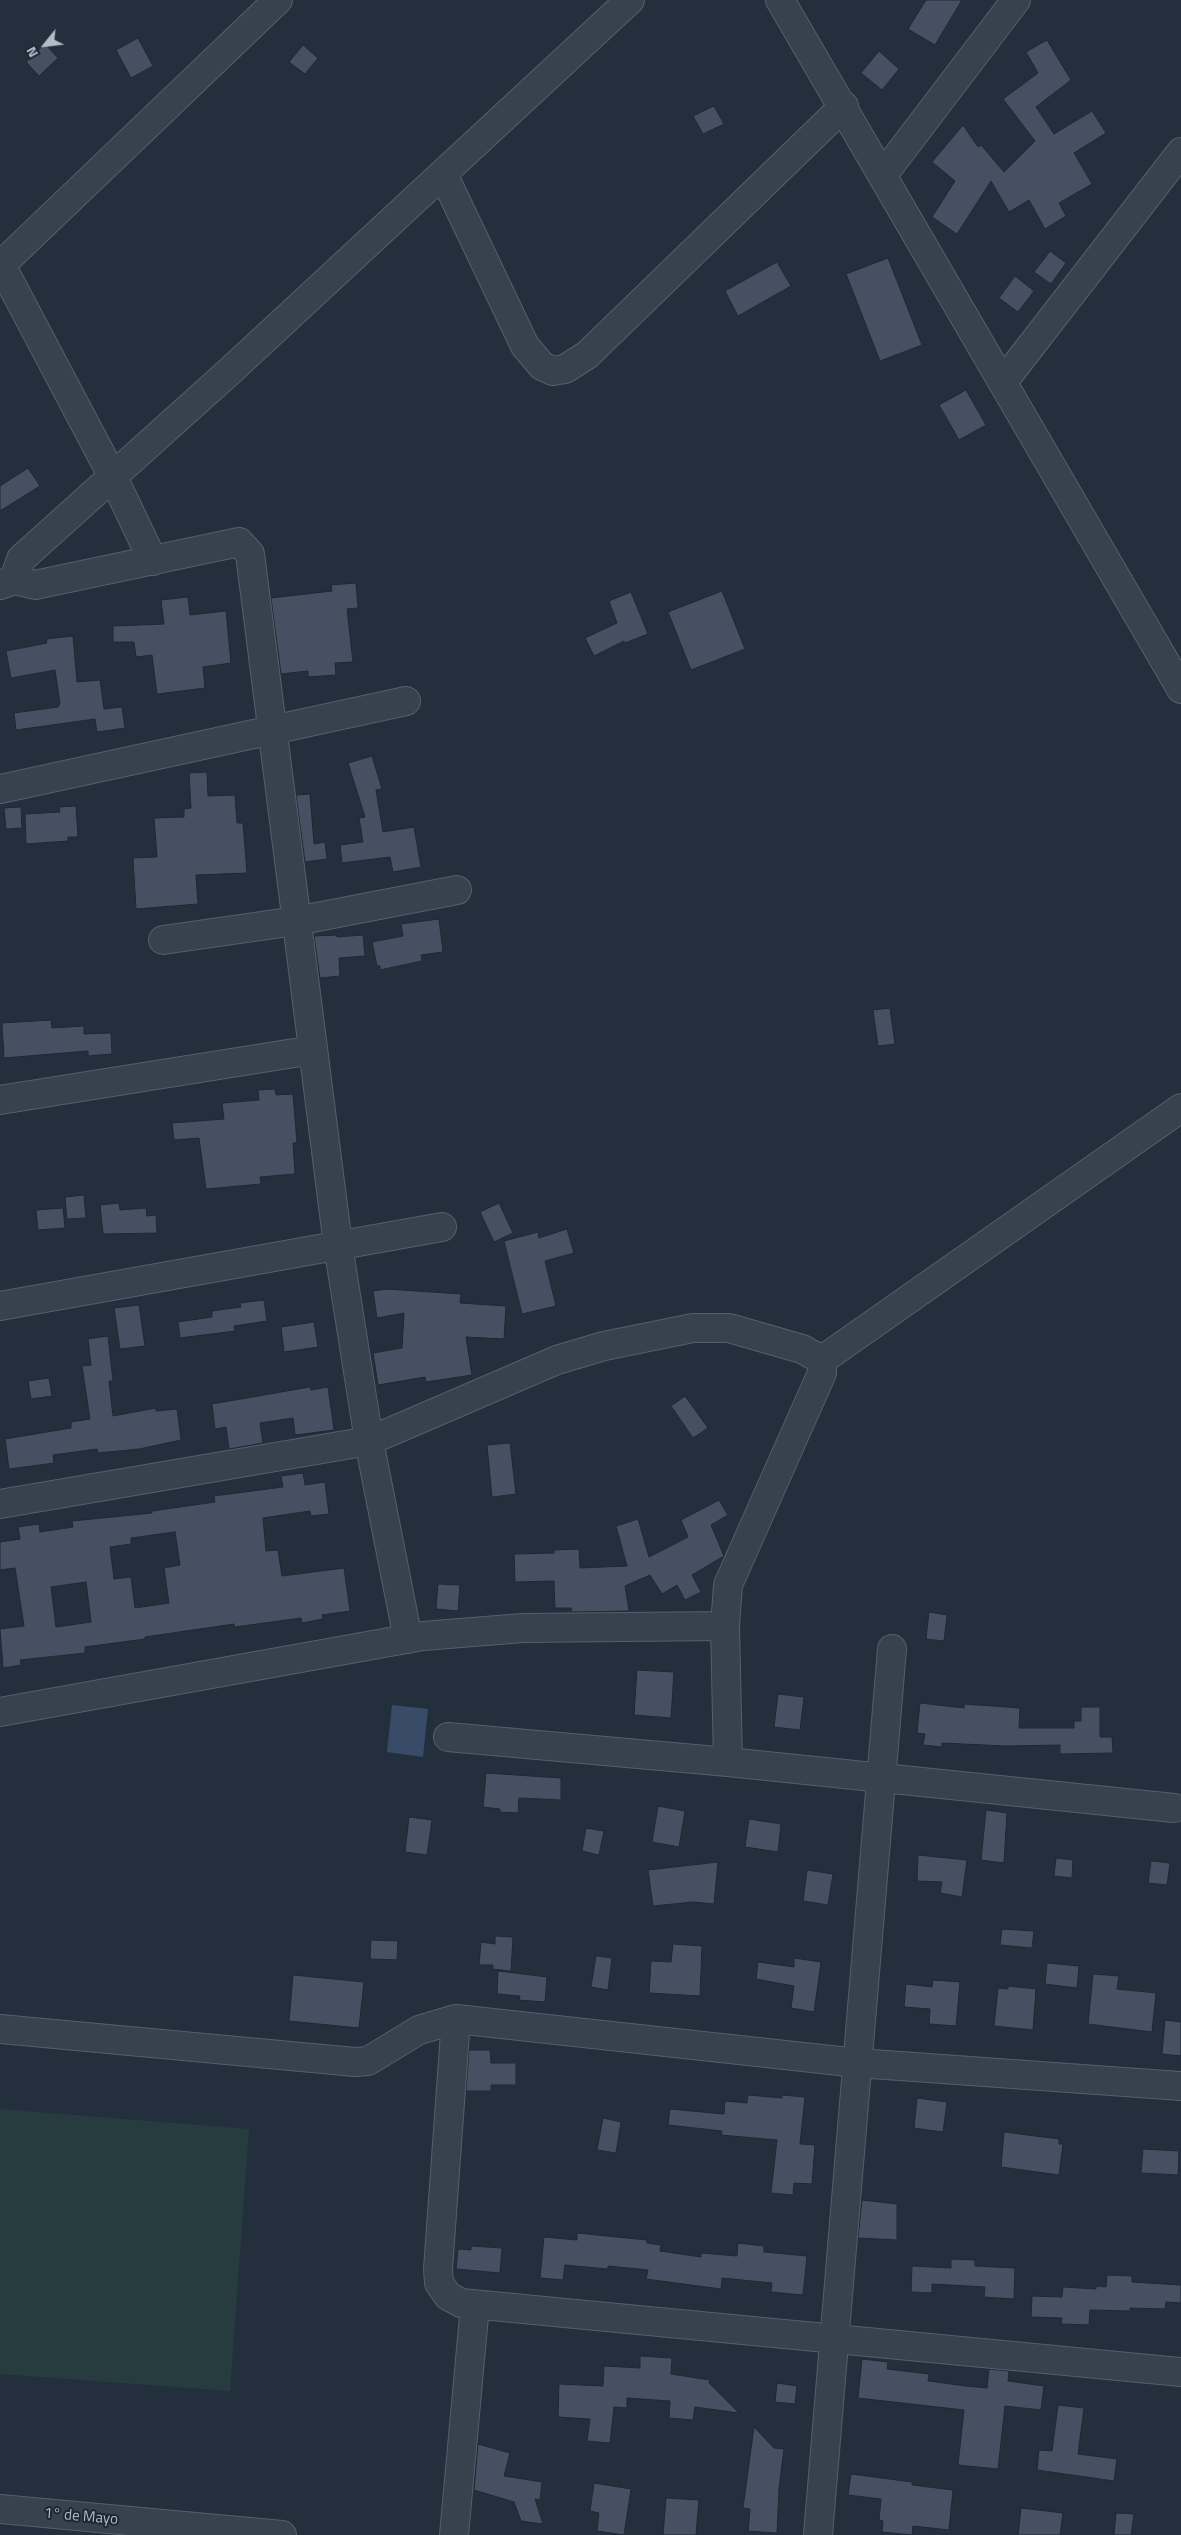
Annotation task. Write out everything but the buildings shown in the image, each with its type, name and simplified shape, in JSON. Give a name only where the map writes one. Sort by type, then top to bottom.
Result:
[{"type":"street","points":[[153,561],[113,477],[0,265],[278,0]]},
{"type":"street","points":[[408,1639],[369,1441],[338,1245],[270,729],[250,554],[239,542],[35,585],[7,582],[21,559],[113,477],[630,0]]},
{"type":"street","points":[[780,0],[1179,679]]},
{"type":"street","points":[[884,175],[1016,0]]},
{"type":"street","points":[[442,174],[525,346],[542,366],[553,371],[565,369],[587,355],[844,106]]},
{"type":"street","points":[[1003,382],[1181,152]]},
{"type":"street","points":[[0,789],[406,701]]},
{"type":"street","points":[[163,940],[296,921],[457,890]]},
{"type":"street","points":[[0,1100],[313,1050]]},
{"type":"street","points":[[822,1360],[1181,1108]]},
{"type":"street","points":[[0,1306],[442,1227]]},
{"type":"street","points":[[0,1504],[369,1441],[557,1360],[604,1346],[693,1328],[729,1328],[750,1333],[811,1353],[822,1360]]},
{"type":"street","points":[[728,1762],[725,1626],[728,1585],[817,1385],[822,1373],[822,1360]]},
{"type":"street","points":[[0,1712],[408,1639],[523,1628],[725,1626]]},
{"type":"street","points":[[818,2535],[892,1649]]},
{"type":"street","points":[[448,1737],[728,1762],[1174,1808]]},
{"type":"street","points":[[456,2019],[438,2269],[439,2283],[448,2296],[461,2303],[1181,2372]]},
{"type":"street","points":[[0,2029],[355,2062],[368,2061],[419,2030],[456,2019],[858,2063],[1181,2086]]},
{"type":"street","points":[[454,2535],[475,2305]]},
{"type":"street","name":"1° de Mayo","points":[[0,2509],[73,2526],[282,2535]]},
{"type":"green space","points":[[0,2109],[249,2129],[230,2391],[0,2374]]},
{"type":"water","points":[[392,1705],[428,1709],[423,1757],[387,1752]]}]
